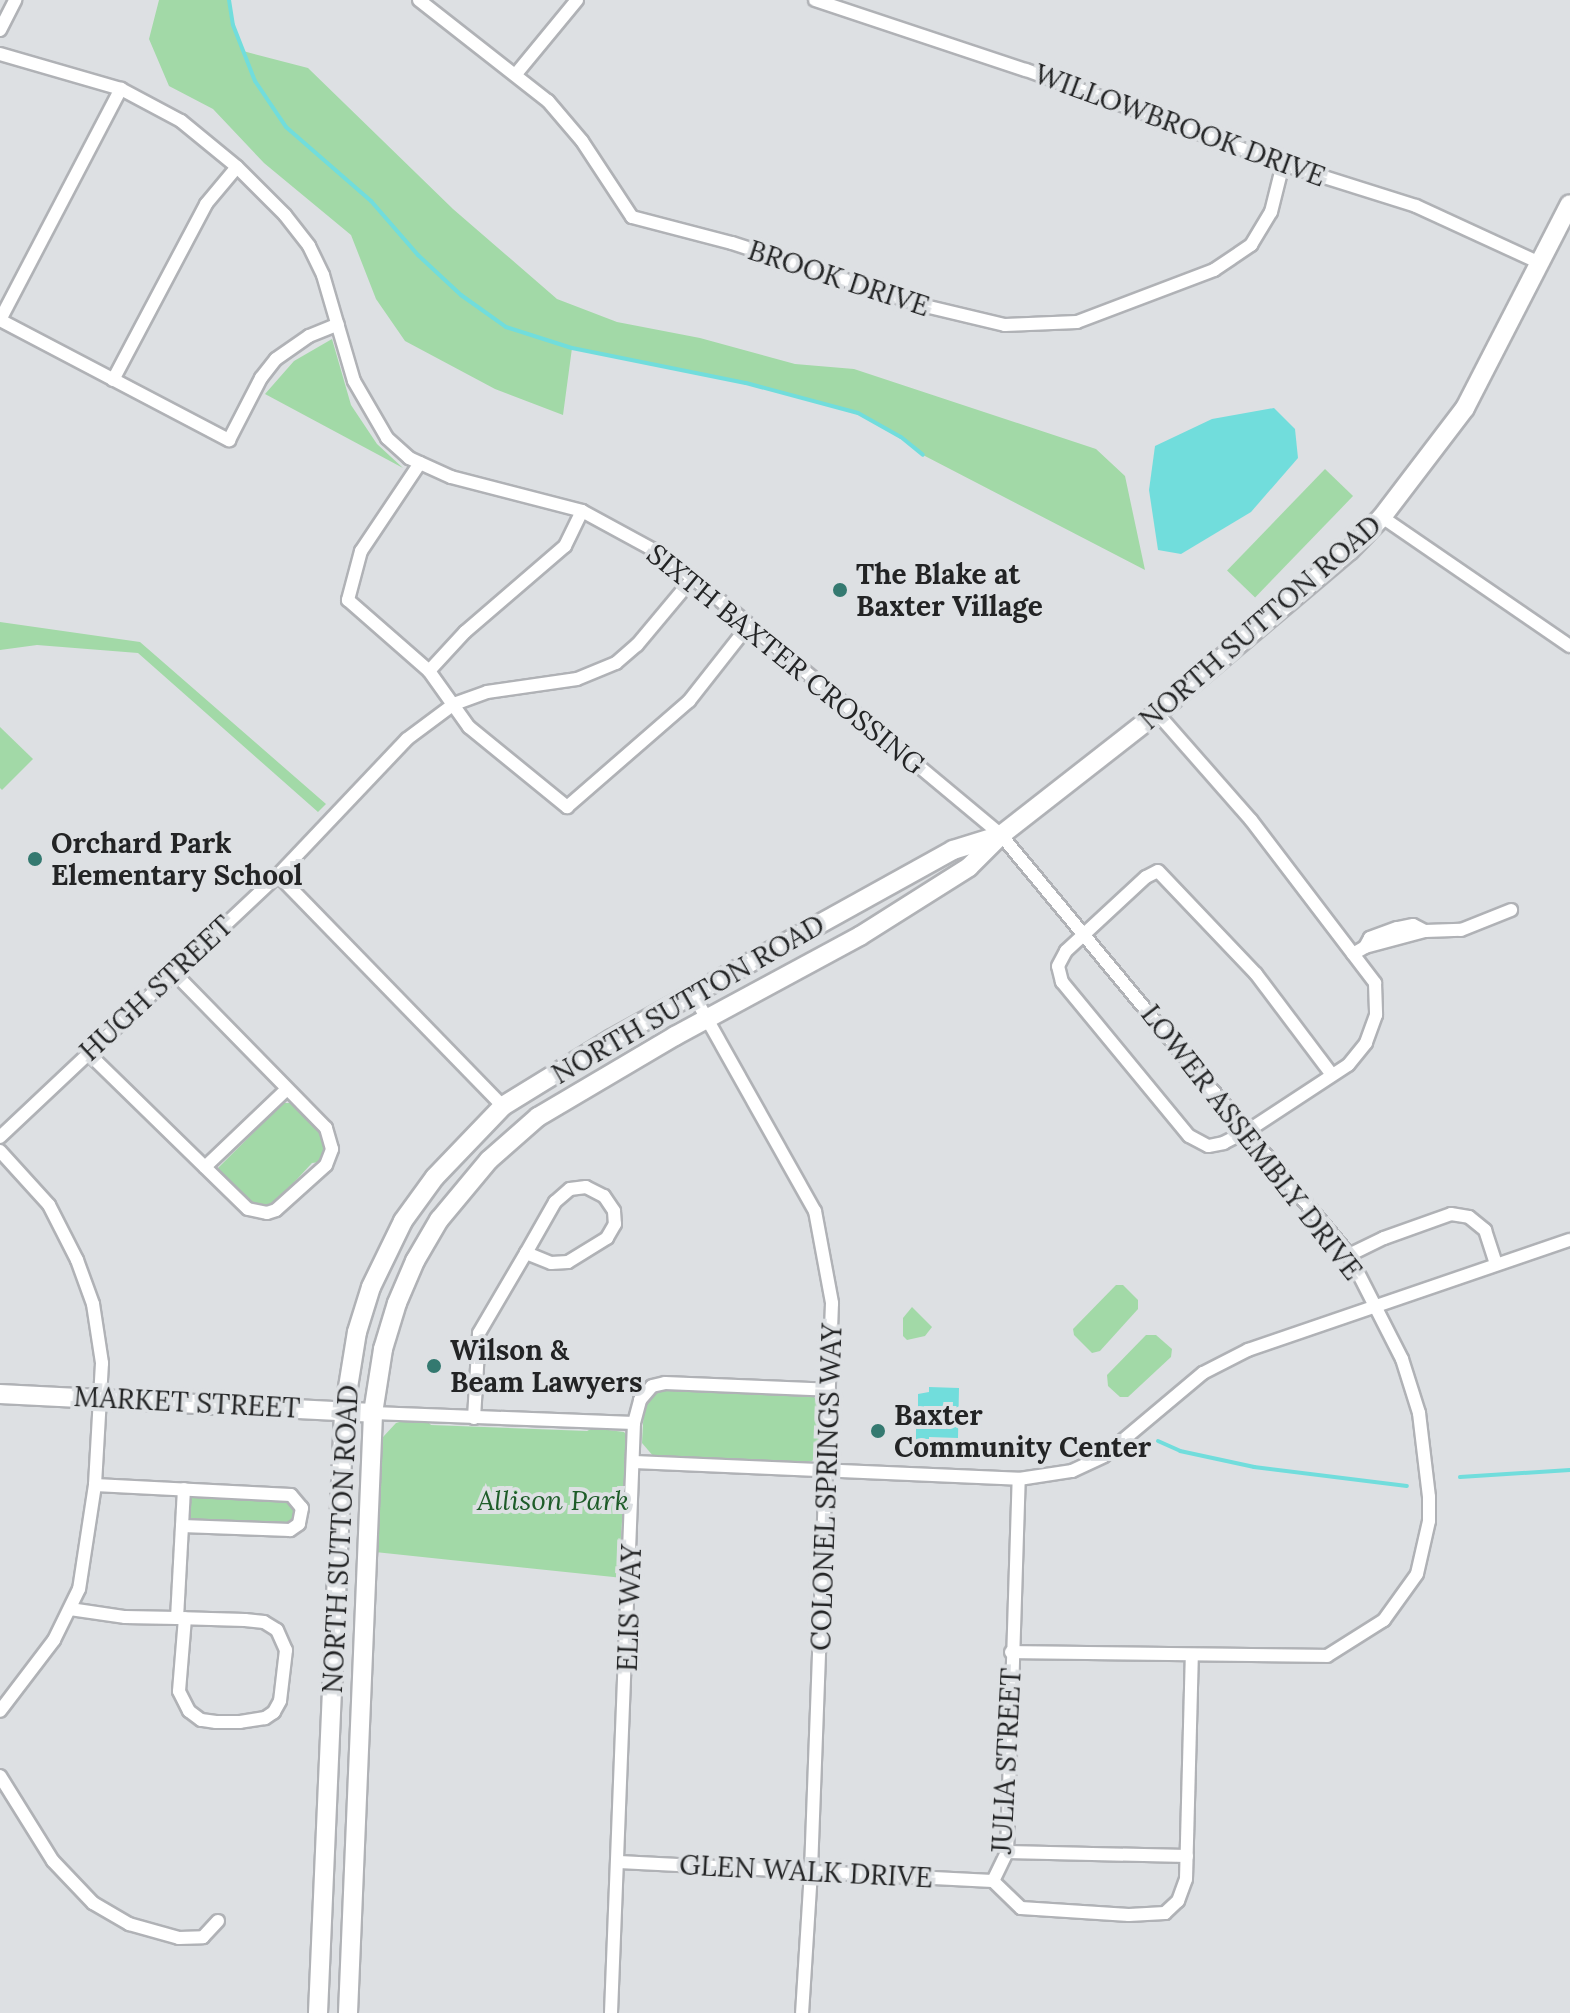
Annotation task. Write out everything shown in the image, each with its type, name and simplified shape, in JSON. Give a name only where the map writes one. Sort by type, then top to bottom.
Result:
[{"type":"main road","name":"NORTH SUTTON ROAD","points":[[348,2013],[373,1413],[383,1349],[401,1293],[427,1240],[468,1183],[538,1117],[860,936],[969,867],[1001,835],[1157,713],[1340,559],[1382,517],[1465,408],[1570,204]]},
{"type":"main road","name":"NORTH SUTTON ROAD","points":[[318,2013],[344,1412],[357,1332],[371,1287],[390,1245],[428,1186],[503,1106],[693,994],[953,850],[1001,835]]},
{"type":"main road","name":"MARKET STREET","points":[[0,1394],[100,1396],[373,1413]]},
{"type":"street","points":[[0,30],[15,0]]},
{"type":"street","name":"BROOK DRIVE","points":[[419,0],[548,101],[582,141],[632,217],[732,243],[925,306],[1005,325],[1077,322],[1214,270],[1251,245],[1271,212],[1283,164]]},
{"type":"street","points":[[516,74],[577,0]]},
{"type":"street","name":"WILLOWBROOK DRIVE","points":[[815,0],[1026,70],[1283,164],[1416,206],[1536,272]]},
{"type":"street","name":"SIXTH BAXTER CROSSING","points":[[0,54],[121,89],[181,121],[237,167],[285,215],[309,246],[323,275],[354,381],[387,438],[420,463],[451,477],[582,511],[622,530],[693,578],[1001,835]]},
{"type":"street","points":[[121,89],[0,320],[229,440],[261,378],[276,359],[309,336],[338,324]]},
{"type":"street","points":[[113,380],[206,204],[237,167]]},
{"type":"street","points":[[420,463],[361,551],[348,600],[429,671],[469,727],[567,807],[689,701],[748,626]]},
{"type":"street","points":[[429,671],[465,632],[565,546],[582,511]]},
{"type":"street","points":[[1382,517],[1570,646]]},
{"type":"street","name":"HUGH STREET","points":[[0,1137],[172,971],[278,875],[407,739],[454,704],[518,685],[577,679],[616,663],[637,645],[693,578]]},
{"type":"street","points":[[1157,713],[1251,820],[1375,983],[1376,1015],[1366,1043],[1348,1065],[1249,1130],[1218,1146],[1202,1145],[1189,1136],[1062,982],[1058,966],[1062,956],[1146,877],[1158,871],[1256,974],[1332,1075]]},
{"type":"street","name":"LOWER ASSEMBLY DRIVE","points":[[1001,835],[1249,1130],[1349,1255],[1379,1307],[1402,1359],[1419,1413],[1429,1521],[1417,1574],[1384,1620],[1327,1656],[1011,1652]]},
{"type":"street","points":[[278,875],[503,1106]]},
{"type":"street","points":[[1353,954],[1397,932],[1461,930],[1511,910]]},
{"type":"street","points":[[88,1053],[241,1204],[267,1213],[276,1210],[326,1165],[332,1138],[172,971]]},
{"type":"street","name":"COLONEL SPRINGS WAY","points":[[693,994],[815,1211],[832,1303],[811,1871],[802,2013]]},
{"type":"street","points":[[205,1167],[287,1089]]},
{"type":"street","points":[[0,1151],[53,1212],[87,1284],[102,1363],[95,1485],[86,1561],[70,1609],[41,1657],[0,1711]]},
{"type":"street","points":[[474,1418],[479,1333],[555,1202],[570,1189],[586,1187],[604,1196],[614,1211],[615,1224],[607,1238],[568,1262],[551,1263],[526,1253]]},
{"type":"street","points":[[1349,1255],[1384,1238],[1451,1214],[1469,1217],[1485,1230],[1496,1263]]},
{"type":"street","points":[[634,1462],[1019,1479],[1072,1471],[1104,1456],[1203,1373],[1248,1350],[1570,1240]]},
{"type":"street","name":"ELIS WAY","points":[[611,2013],[634,1423],[642,1396],[657,1383],[829,1390]]},
{"type":"street","points":[[373,1413],[634,1423]]},
{"type":"street","name":"JULIA STREET","points":[[1019,1479],[1011,1652],[1007,1852],[993,1881],[1021,1908],[1129,1915],[1165,1913],[1178,1901],[1186,1879],[1192,1655]]},
{"type":"street","points":[[95,1485],[291,1495],[301,1504],[301,1518],[296,1527],[284,1531],[182,1526]]},
{"type":"street","points":[[70,1609],[125,1617],[181,1618],[264,1622],[277,1630],[286,1650],[280,1701],[274,1712],[265,1718],[228,1722],[201,1720],[189,1711],[179,1691],[181,1618],[182,1526],[184,1489]]},
{"type":"street","points":[[0,1776],[53,1861],[74,1886],[101,1908],[129,1924],[179,1938],[203,1937],[218,1921]]},
{"type":"street","points":[[1007,1852],[1187,1856]]},
{"type":"street","name":"GLEN WALK DRIVE","points":[[619,1862],[993,1881]]},
{"type":"green space","points":[[159,0],[229,0],[233,25],[243,51],[308,68],[453,209],[557,299],[617,322],[700,338],[795,364],[854,369],[1096,449],[1125,476],[1145,570],[923,455],[901,437],[858,413],[746,383],[572,348],[563,415],[495,389],[405,341],[376,299],[351,235],[264,163],[213,109],[169,86],[149,39]]},
{"type":"green space","points":[[332,339],[351,405],[377,444],[403,468],[265,394],[294,361]]},
{"type":"green space","points":[[1325,469],[1353,496],[1255,598],[1227,570]]},
{"type":"green space","points":[[0,622],[140,642],[326,804],[318,812],[138,653],[37,645],[0,650]]},
{"type":"green space","points":[[0,727],[33,759],[2,790],[0,788]]},
{"type":"green space","points":[[283,1103],[292,1103],[317,1127],[325,1148],[320,1162],[312,1163],[276,1202],[260,1208],[248,1203],[218,1168]]},
{"type":"green space","points":[[1116,1285],[1123,1285],[1138,1300],[1138,1309],[1100,1351],[1092,1353],[1074,1335],[1073,1329]]},
{"type":"green space","points":[[912,1307],[932,1327],[925,1336],[907,1340],[903,1336],[903,1318]]},
{"type":"green space","points":[[1146,1335],[1156,1335],[1172,1349],[1171,1357],[1128,1397],[1120,1397],[1108,1386],[1107,1375]]},
{"type":"green space","points":[[656,1391],[813,1396],[823,1408],[820,1454],[812,1461],[801,1463],[654,1457],[642,1443],[644,1406]]},
{"type":"green space","name":"Allison Park","points":[[427,1421],[431,1425],[587,1431],[593,1428],[624,1432],[628,1437],[620,1550],[624,1556],[623,1578],[375,1552],[383,1437],[396,1423]]},
{"type":"green space","points":[[190,1495],[289,1499],[298,1511],[292,1525],[189,1522],[186,1518]]},
{"type":"water","points":[[1274,408],[1295,429],[1298,458],[1251,512],[1181,554],[1158,550],[1149,490],[1155,446],[1212,419]]},
{"type":"water","points":[[929,1387],[959,1388],[958,1438],[929,1437],[929,1443],[916,1440],[916,1423],[927,1421],[927,1413],[918,1409],[918,1394],[929,1392]]},
{"type":"waterway","points":[[229,0],[233,25],[255,81],[286,127],[371,201],[418,255],[461,295],[506,327],[572,348],[746,383],[858,413],[901,437],[923,455]]},
{"type":"waterway","points":[[1158,1441],[1180,1451],[1254,1467],[1407,1486]]},
{"type":"waterway","points":[[1460,1477],[1570,1470]]},
{"type":"place","name":"The Blake at Baxter Village","points":[[840,590]]},
{"type":"place","name":"Orchard Park Elementary School","points":[[35,859]]},
{"type":"place","name":"Wilson & Beam Lawyers","points":[[434,1366]]},
{"type":"place","name":"Baxter Community Center","points":[[878,1431]]}]
